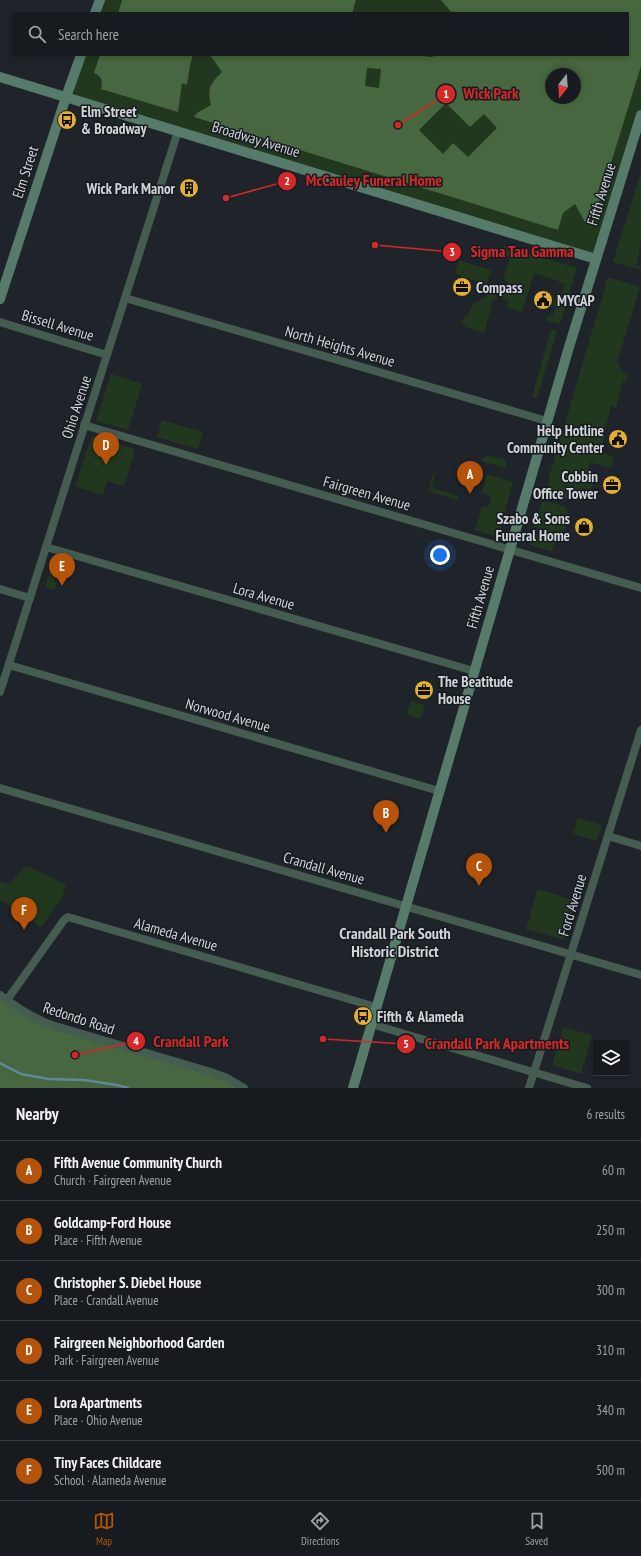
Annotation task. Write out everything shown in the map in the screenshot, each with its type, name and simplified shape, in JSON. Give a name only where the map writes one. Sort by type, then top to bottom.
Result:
[{"type":"street","points":[[95,12],[100,0]]},
{"type":"street","name":"Elm Street","points":[[0,299],[81,56]]},
{"type":"street","name":"Broadway Avenue","points":[[0,77],[596,259]]},
{"type":"street","name":"Fifth Avenue","points":[[353,1088],[510,549],[596,259],[641,115]]},
{"type":"street","name":"Ohio Avenue","points":[[0,692],[178,131]]},
{"type":"street","name":"North Heights Avenue","points":[[125,298],[548,421]]},
{"type":"street","name":"Bissell Avenue","points":[[0,322],[107,355]]},
{"type":"street","name":"Fairgreen Avenue","points":[[84,425],[641,588]]},
{"type":"street","name":"Lora Avenue","points":[[46,547],[474,671]]},
{"type":"street","points":[[0,589],[30,598]]},
{"type":"street","name":"Norwood Avenue","points":[[9,664],[439,791]]},
{"type":"street","name":"Ford Avenue","points":[[530,1088],[641,730]]},
{"type":"street","name":"Crandall Avenue","points":[[0,788],[641,975]]},
{"type":"street","points":[[608,836],[641,846]]},
{"type":"street","name":"Alameda Avenue","points":[[3,998],[64,920],[68,917],[376,1007]]},
{"type":"street","name":"Redondo Road","points":[[3,998],[20,1010],[52,1026],[211,1072],[226,1077],[244,1088]]},
{"type":"street","points":[[371,1024],[587,1088]]},
{"type":"green space","points":[[100,0],[641,0],[641,115],[596,259],[66,97],[81,56],[629,56],[629,12],[95,12]]},
{"type":"green space","points":[[122,0],[356,0],[352,12],[118,12]]},
{"type":"green space","points":[[441,0],[641,0],[641,66],[593,221],[588,220],[585,222],[575,204],[563,213],[558,230],[194,117],[197,113],[211,105],[209,94],[210,87],[222,72],[211,56],[629,56],[629,12],[451,12]],"holes":[[[367,68],[381,69],[379,88],[365,86]],[[446,103],[470,127],[484,114],[497,128],[468,157],[453,143],[443,154],[419,130]]]},
{"type":"green space","points":[[100,56],[193,56],[187,85],[182,83],[178,112],[101,89],[101,79],[94,73]]},
{"type":"green space","points":[[641,172],[641,241],[636,266],[641,267],[641,270],[613,262]]},
{"type":"green space","points":[[504,246],[577,268],[560,324],[546,320],[547,316],[550,317],[551,314],[553,315],[556,306],[553,305],[557,293],[562,294],[565,284],[559,281],[534,273],[522,312],[507,307],[509,301],[502,299],[508,281],[503,280],[510,257],[502,255]]},
{"type":"green space","points":[[459,260],[491,270],[485,290],[482,294],[478,294],[481,282],[461,277],[461,275],[455,273]]},
{"type":"green space","points":[[608,277],[640,287],[617,362],[622,371],[628,376],[626,382],[623,381],[616,408],[611,406],[603,434],[605,434],[600,452],[614,457],[611,468],[590,462],[588,472],[596,474],[591,490],[583,488],[579,502],[546,493],[549,478]]},
{"type":"green space","points":[[492,289],[498,298],[493,300],[491,305],[492,306],[484,333],[468,328],[460,321],[467,316],[474,303],[484,298]]},
{"type":"green space","points":[[551,330],[557,331],[537,398],[532,397]]},
{"type":"green space","points":[[111,374],[142,384],[128,430],[96,421]]},
{"type":"green space","points":[[162,420],[203,432],[198,449],[157,437]]},
{"type":"green space","points":[[92,436],[135,449],[124,486],[107,481],[103,495],[75,486]]},
{"type":"green space","points":[[488,456],[504,459],[506,468],[481,461],[484,457]]},
{"type":"green space","points":[[433,474],[435,474],[432,488],[458,496],[457,500],[428,491]]},
{"type":"green space","points":[[487,474],[513,482],[498,537],[475,530],[482,506],[488,507],[491,496],[482,493]]},
{"type":"green space","points":[[542,501],[565,506],[570,517],[563,534],[557,535],[534,527]]},
{"type":"green space","points":[[532,534],[555,541],[552,552],[529,545]]},
{"type":"green space","points":[[53,560],[76,567],[73,577],[60,573],[59,575],[56,575],[54,581],[57,582],[54,590],[45,587]]},
{"type":"green space","points":[[411,701],[425,705],[420,719],[407,715]]},
{"type":"green space","points":[[578,818],[602,825],[597,841],[573,834]]},
{"type":"green space","points":[[26,866],[66,884],[62,898],[41,927],[0,900],[0,881],[9,884]]},
{"type":"green space","points":[[538,889],[576,901],[564,940],[526,929]]},
{"type":"green space","points":[[0,995],[34,1018],[211,1072],[244,1088],[0,1088]]},
{"type":"green space","points":[[563,1027],[592,1035],[581,1074],[552,1065]]},
{"type":"waterway","points":[[0,1063],[21,1074],[49,1079],[84,1080],[128,1088]]},
{"type":"place","name":"Elm Street & Broadway","points":[[67,120]]},
{"type":"place","name":"Wick Park","points":[[398,125]]},
{"type":"place","name":"Wick Park Manor","points":[[189,188]]},
{"type":"place","name":"McCauley Funeral Home","points":[[226,198]]},
{"type":"place","name":"Sigma Tau Gamma","points":[[375,245]]},
{"type":"place","name":"Compass","points":[[462,287]]},
{"type":"place","name":"MYCAP","points":[[543,300]]},
{"type":"place","name":"Help Hotline Community Center","points":[[618,439]]},
{"type":"place","name":"Fairgreen Neighborhood Garden","points":[[106,465]]},
{"type":"place","name":"Cobbin Office Tower","points":[[612,485]]},
{"type":"place","name":"Fifth Avenue Community Church","points":[[470,494]]},
{"type":"place","name":"Szabo & Sons Funeral Home","points":[[584,527]]},
{"type":"place","name":"Lora Apartments","points":[[62,586]]},
{"type":"place","name":"The Beatitude House","points":[[424,690]]},
{"type":"place","name":"Goldcamp-Ford House","points":[[386,833]]},
{"type":"place","name":"Christopher S. Diebel House","points":[[479,886]]},
{"type":"place","name":"Tiny Faces Childcare","points":[[24,930]]},
{"type":"place","name":"Fifth & Alameda","points":[[363,1016]]},
{"type":"place","name":"Crandall Park Apartments","points":[[323,1039]]},
{"type":"place","name":"Crandall Park","points":[[75,1055]]},
{"type":"district","name":"Crandall Park South Historic District","points":[[395,942]]}]
